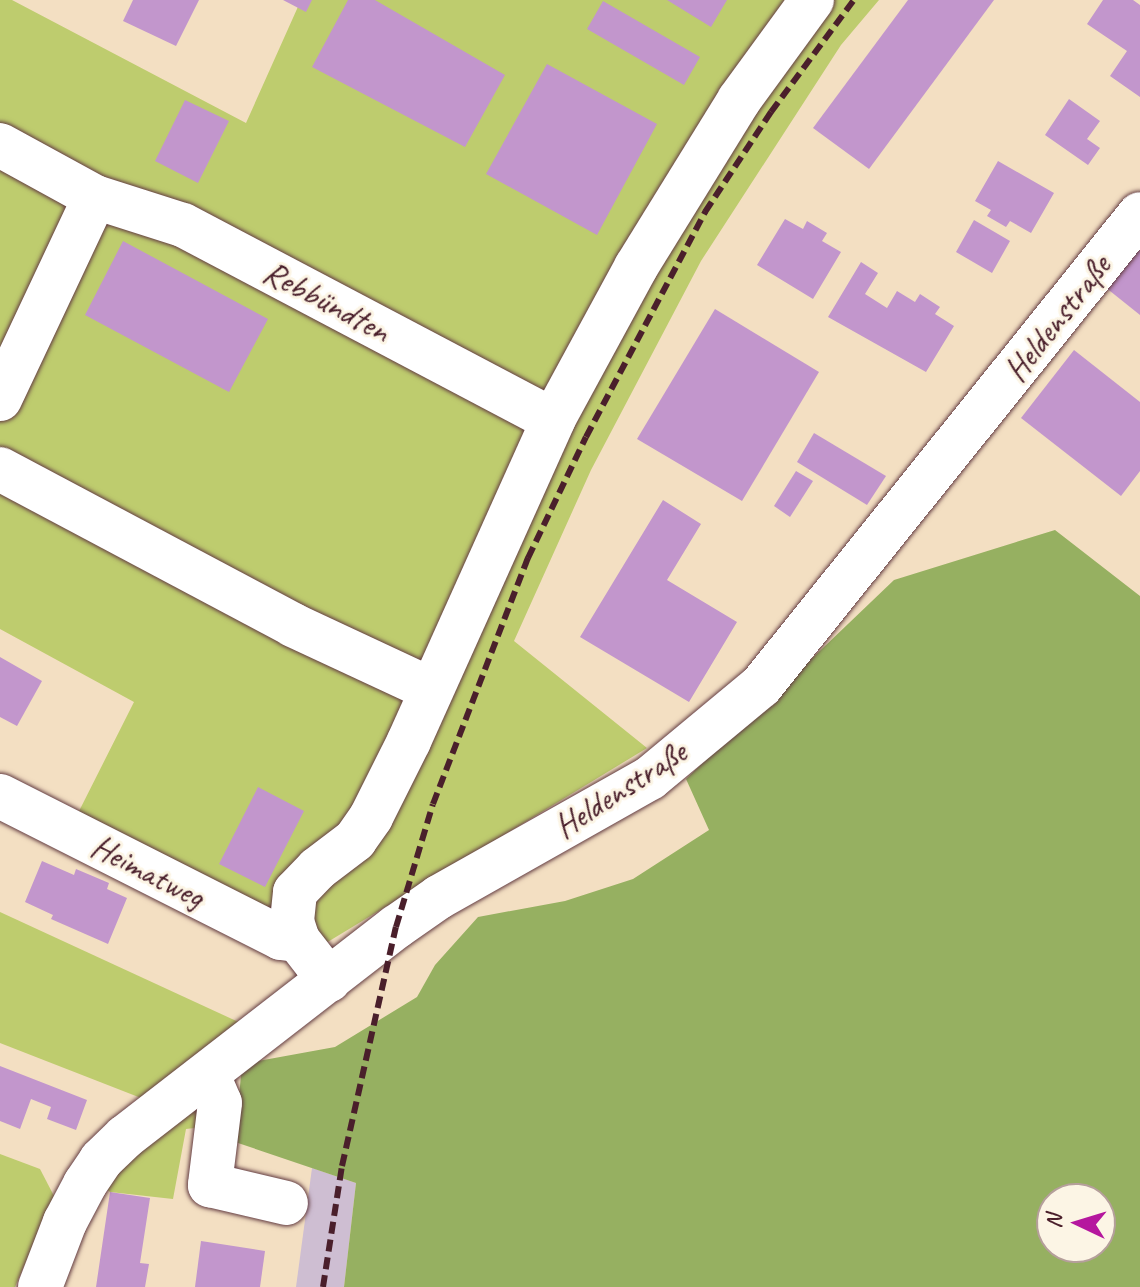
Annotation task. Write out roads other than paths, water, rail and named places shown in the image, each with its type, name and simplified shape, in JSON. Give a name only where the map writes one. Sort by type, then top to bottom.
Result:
[{"type":"street","points":[[329,980],[298,940],[292,921],[295,892],[317,869],[355,840],[371,817],[409,741],[553,420],[636,267],[731,112],[812,0]]},
{"type":"street","name":"Rebbündten","points":[[0,145],[95,197],[183,225],[553,420]]},
{"type":"street","points":[[0,399],[95,197]]},
{"type":"street","name":"Heldenstraße","points":[[40,1287],[65,1222],[101,1160],[125,1137],[439,897],[650,778],[761,686],[1140,214]]},
{"type":"street","points":[[0,469],[293,625],[430,689]]},
{"type":"street","name":"Heimatweg","points":[[0,796],[281,938],[298,940]]},
{"type":"street","points":[[208,1075],[220,1103],[210,1185],[286,1203]]},
{"type":"railway","points":[[323,1287],[342,1166],[396,927],[433,804],[528,558],[586,437],[705,212],[771,112],[854,0]]}]
